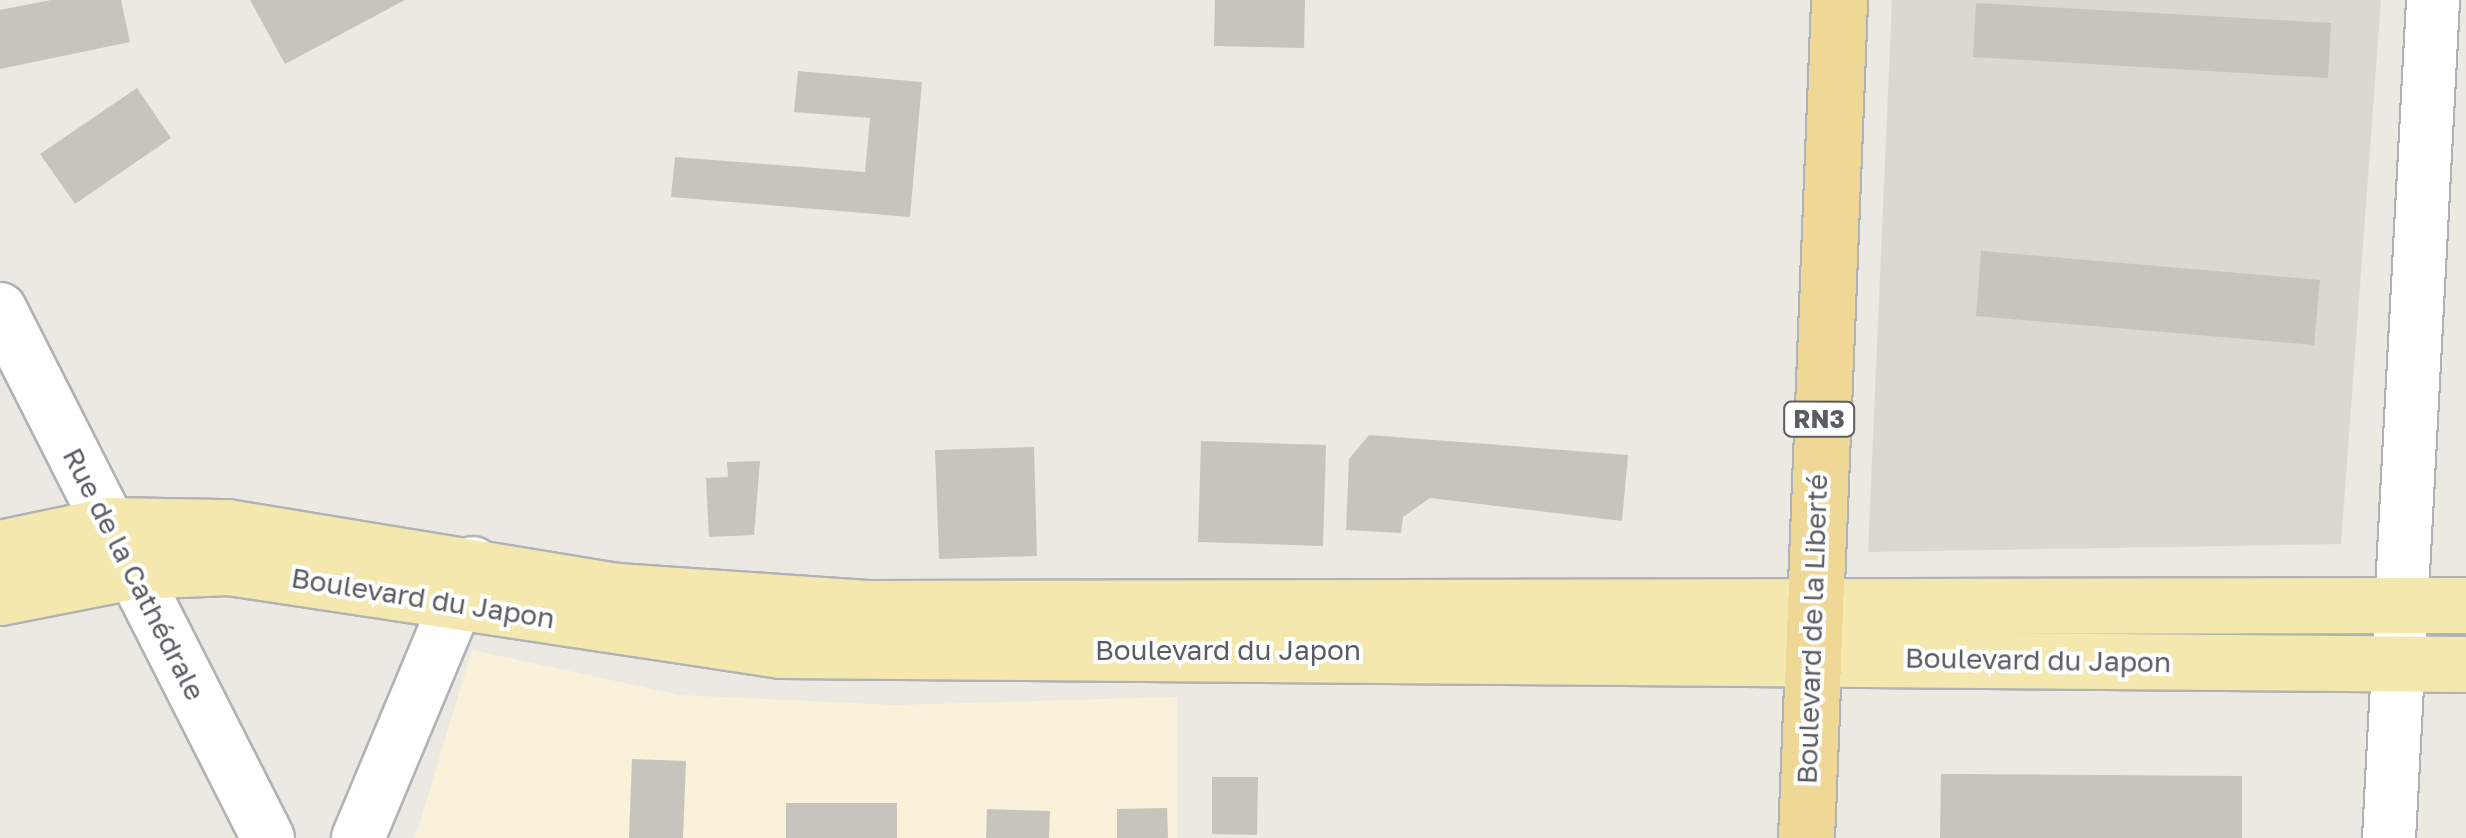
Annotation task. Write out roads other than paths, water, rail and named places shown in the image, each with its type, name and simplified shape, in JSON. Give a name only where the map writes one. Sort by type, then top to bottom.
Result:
[{"type":"highway","name":"Boulevard de la Liberté","points":[[1806,838],[1811,631],[1839,0]]},
{"type":"main road","name":"Boulevard du Japon","points":[[0,548],[121,548],[228,567],[465,582],[703,643],[866,629],[1811,631],[2466,604]]},
{"type":"main road","name":"Boulevard du Japon","points":[[0,598],[121,548]]},
{"type":"main road","name":"Boulevard du Japon","points":[[1811,631],[2402,664],[2466,664]]},
{"type":"street","points":[[2389,838],[2444,6]]},
{"type":"street","name":"Rue de la Cathédrale","points":[[0,309],[268,838]]},
{"type":"street","points":[[358,838],[465,582]]}]
